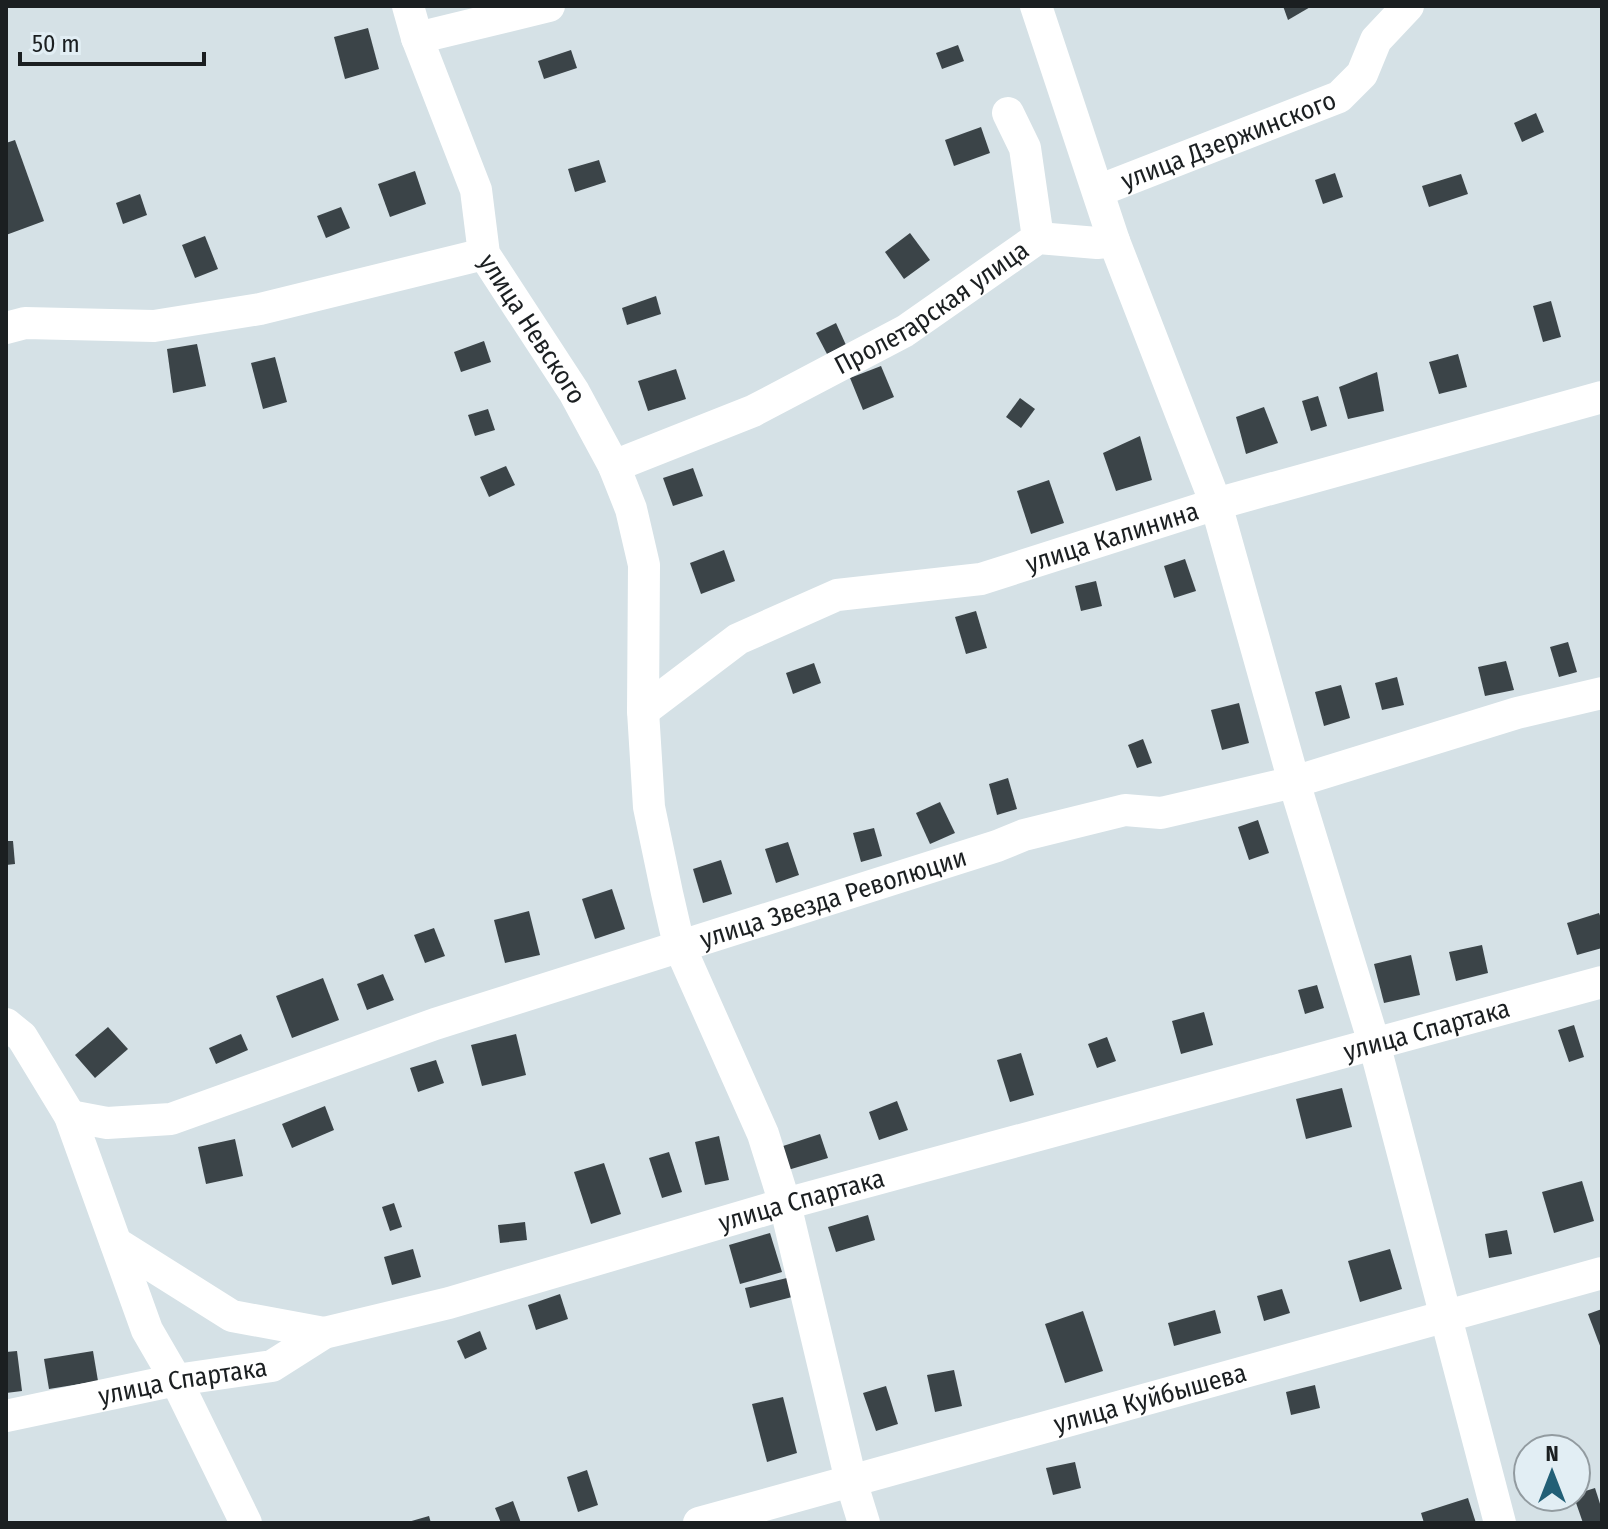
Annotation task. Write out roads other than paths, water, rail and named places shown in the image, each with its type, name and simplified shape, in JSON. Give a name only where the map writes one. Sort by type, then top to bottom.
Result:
[{"type":"street","name":"улица Невского","points":[[408,6],[417,38],[476,190],[484,254],[574,392],[614,466],[631,509],[644,565],[643,711],[649,807],[679,945],[763,1134],[785,1204],[851,1481],[864,1523]]},
{"type":"street","points":[[417,38],[549,6]]},
{"type":"street","points":[[1036,6],[1114,241],[1216,504],[1294,782],[1374,1043],[1500,1523]]},
{"type":"street","name":"улица Дзержинского","points":[[1098,191],[1339,97],[1362,74],[1376,40],[1408,6]]},
{"type":"street","points":[[1008,113],[1025,148],[1038,238]]},
{"type":"street","name":"Пролетарская улица","points":[[614,466],[753,411],[905,331],[1038,238],[1097,243],[1114,241]]},
{"type":"street","points":[[6,328],[25,323],[154,326],[260,309],[484,254]]},
{"type":"street","name":"улица Калинина","points":[[643,711],[738,639],[837,595],[981,579],[1216,504],[1602,397]]},
{"type":"street","name":"улица Звезда Революции","points":[[70,1116],[107,1123],[171,1119],[435,1024],[1024,835],[1125,810],[1161,813],[1294,782],[1517,713],[1602,693]]},
{"type":"street","name":"улица Спартака","points":[[6,1416],[176,1380],[272,1366],[324,1333],[449,1303],[785,1204],[1602,982]]},
{"type":"street","points":[[6,1024],[22,1037],[70,1116],[147,1330],[176,1380],[246,1523]]},
{"type":"street","points":[[116,1243],[232,1316],[324,1333]]},
{"type":"street","name":"улица Куйбышева","points":[[699,1523],[1602,1273]]}]
